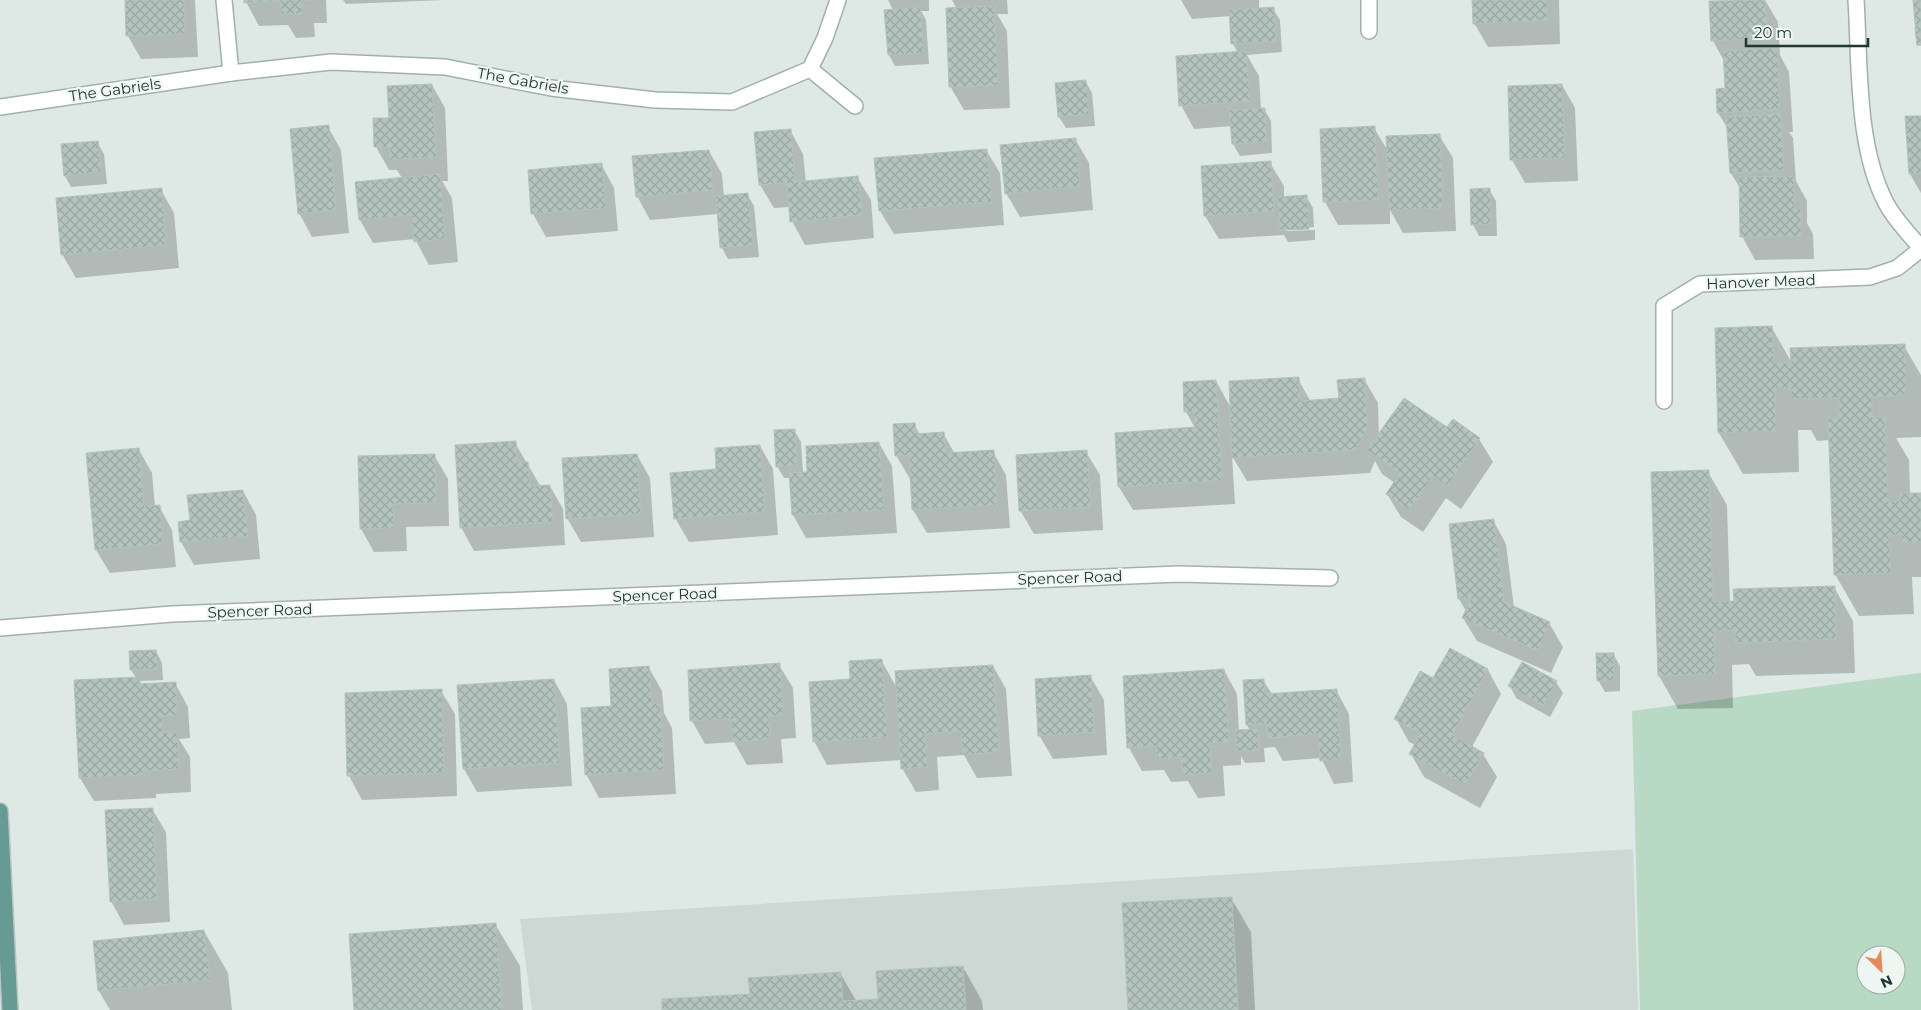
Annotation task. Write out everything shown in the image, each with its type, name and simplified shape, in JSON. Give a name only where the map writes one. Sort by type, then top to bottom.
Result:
[{"type":"main road","points":[[0,811],[10,1010]]},
{"type":"street","points":[[224,0],[231,73]]},
{"type":"street","points":[[838,0],[826,38],[810,69],[855,106]]},
{"type":"street","points":[[1369,0],[1369,31]]},
{"type":"street","points":[[1856,0],[1861,103],[1876,183],[1886,205],[1921,248]]},
{"type":"street","name":"The Gabriels","points":[[0,107],[231,73],[331,62],[445,67],[551,88],[655,100],[732,102],[810,69]]},
{"type":"street","name":"Hanover Mead","points":[[1664,401],[1664,306],[1700,284],[1870,277],[1896,268],[1921,248]]},
{"type":"street","name":"Spencer Road","points":[[0,628],[172,614],[1179,574],[1330,578]]},
{"type":"shaded area","points":[[1633,849],[1638,1010],[532,1010],[520,919]]},
{"type":"green space","points":[[1921,673],[1921,1010],[1640,1010],[1632,711]]},
{"type":"building","points":[[125,0],[184,0],[185,34],[126,36]]},
{"type":"building","points":[[244,0],[302,0],[302,14],[281,14],[280,1],[244,3]]},
{"type":"building","points":[[1472,0],[1547,0],[1547,20],[1473,24]]},
{"type":"building","points":[[1765,0],[1767,38],[1711,41],[1709,1]]},
{"type":"building","points":[[1913,0],[1921,0],[1921,45],[1917,45]]},
{"type":"building","points":[[994,6],[998,85],[949,87],[946,8]]},
{"type":"building","points":[[920,7],[924,53],[888,55],[884,10]]},
{"type":"building","points":[[1274,7],[1276,41],[1231,44],[1229,10]]},
{"type":"building","points":[[1915,27],[1921,27],[1921,45],[1917,45]]},
{"type":"building","points":[[1777,48],[1780,109],[1717,113],[1716,89],[1725,88],[1723,51]]},
{"type":"building","points":[[1246,51],[1250,101],[1179,106],[1176,56]]},
{"type":"building","points":[[1086,80],[1089,114],[1058,117],[1055,83]]},
{"type":"building","points":[[432,84],[436,157],[390,160],[390,147],[374,147],[373,118],[389,118],[387,86]]},
{"type":"building","points":[[1562,84],[1565,158],[1510,160],[1508,86]]},
{"type":"building","points":[[1265,108],[1266,142],[1232,144],[1229,110]]},
{"type":"building","points":[[1780,114],[1784,170],[1730,173],[1726,117]]},
{"type":"building","points":[[1905,116],[1921,116],[1921,173],[1909,174]]},
{"type":"building","points":[[329,125],[336,210],[298,214],[290,129]]},
{"type":"building","points":[[1375,126],[1378,200],[1323,202],[1320,129]]},
{"type":"building","points":[[791,129],[795,182],[858,176],[862,215],[790,222],[787,183],[759,185],[754,132]]},
{"type":"building","points":[[1440,134],[1443,208],[1389,210],[1386,136]]},
{"type":"building","points":[[1076,138],[1080,186],[1005,194],[1000,145]]},
{"type":"building","points":[[98,141],[101,172],[64,176],[61,144]]},
{"type":"building","points":[[987,149],[992,202],[879,211],[874,158]]},
{"type":"building","points":[[709,150],[713,190],[636,197],[632,156]]},
{"type":"building","points":[[1271,161],[1274,211],[1204,216],[1201,166]]},
{"type":"building","points":[[602,163],[606,208],[531,214],[528,170]]},
{"type":"building","points":[[440,174],[445,239],[414,242],[412,215],[359,220],[355,182]]},
{"type":"building","points":[[1794,176],[1795,209],[1801,209],[1801,236],[1740,237],[1739,177]]},
{"type":"building","points":[[162,188],[166,245],[61,255],[56,198]]},
{"type":"building","points":[[1490,188],[1491,224],[1471,225],[1470,189]]},
{"type":"building","points":[[748,193],[753,245],[720,248],[716,196]]},
{"type":"building","points":[[1307,195],[1309,229],[1280,230],[1278,197]]},
{"type":"building","points":[[1772,326],[1774,363],[1791,363],[1790,348],[1905,344],[1906,395],[1872,397],[1872,417],[1885,417],[1888,502],[1900,501],[1900,493],[1921,493],[1921,542],[1901,542],[1901,535],[1889,535],[1891,573],[1834,575],[1828,419],[1839,418],[1839,398],[1792,399],[1791,388],[1775,388],[1776,431],[1718,433],[1715,328]]},
{"type":"building","points":[[1299,377],[1300,401],[1339,398],[1337,380],[1365,378],[1367,428],[1356,450],[1232,458],[1229,381]]},
{"type":"building","points":[[1216,380],[1222,480],[1118,487],[1115,433],[1195,427],[1194,412],[1184,412],[1183,382]]},
{"type":"building","points":[[1404,398],[1447,427],[1453,419],[1480,438],[1447,486],[1433,476],[1409,510],[1386,494],[1400,473],[1367,450]]},
{"type":"building","points":[[915,423],[916,434],[944,432],[946,453],[994,450],[997,505],[912,510],[909,455],[895,456],[893,424]]},
{"type":"building","points":[[795,429],[797,465],[776,467],[774,430]]},
{"type":"building","points":[[516,441],[517,462],[528,462],[530,486],[550,485],[553,522],[460,528],[455,445]]},
{"type":"building","points":[[879,442],[884,510],[792,515],[789,473],[807,472],[806,446]]},
{"type":"building","points":[[760,445],[765,512],[674,519],[670,473],[716,469],[715,448]]},
{"type":"building","points":[[139,448],[144,506],[160,505],[163,544],[95,550],[86,453]]},
{"type":"building","points":[[1087,450],[1091,507],[1019,511],[1016,455]]},
{"type":"building","points":[[435,454],[436,503],[393,504],[394,528],[360,529],[358,456]]},
{"type":"building","points":[[637,454],[641,514],[566,519],[562,458]]},
{"type":"building","points":[[1709,470],[1713,602],[1734,601],[1733,589],[1835,586],[1836,639],[1735,643],[1735,630],[1714,631],[1715,674],[1658,676],[1651,472]]},
{"type":"building","points":[[243,490],[248,536],[180,542],[178,522],[190,520],[187,495]]},
{"type":"building","points":[[1494,519],[1504,602],[1550,622],[1538,651],[1462,618],[1471,598],[1458,599],[1449,524]]},
{"type":"building","points":[[1450,648],[1488,669],[1452,735],[1484,753],[1466,785],[1409,754],[1421,733],[1394,719],[1420,671],[1433,678]]},
{"type":"building","points":[[156,650],[157,669],[130,670],[129,651]]},
{"type":"building","points":[[1596,653],[1614,653],[1614,680],[1597,681]]},
{"type":"building","points":[[882,659],[887,737],[813,742],[809,682],[850,679],[849,661]]},
{"type":"building","points":[[1522,662],[1557,681],[1543,706],[1508,686]]},
{"type":"building","points":[[780,663],[783,715],[769,716],[770,739],[733,742],[731,719],[690,721],[688,670]]},
{"type":"building","points":[[993,665],[999,752],[963,755],[961,731],[925,734],[927,767],[901,769],[895,671]]},
{"type":"building","points":[[649,666],[652,704],[660,703],[664,770],[585,775],[581,708],[611,706],[609,669]]},
{"type":"building","points":[[1224,669],[1229,742],[1210,743],[1212,773],[1183,775],[1182,757],[1156,759],[1156,746],[1127,748],[1123,676]]},
{"type":"building","points":[[1091,675],[1094,732],[1038,736],[1035,679]]},
{"type":"building","points":[[139,677],[139,684],[176,682],[177,715],[162,716],[162,733],[177,732],[179,769],[143,771],[143,775],[79,778],[74,680]]},
{"type":"building","points":[[554,679],[560,763],[463,769],[457,685]]},
{"type":"building","points":[[1264,679],[1265,694],[1337,689],[1341,759],[1320,761],[1318,734],[1268,738],[1267,724],[1246,725],[1243,680]]},
{"type":"building","points":[[442,689],[444,773],[347,776],[345,693]]},
{"type":"building","points":[[1257,729],[1259,750],[1237,751],[1235,730]]},
{"type":"building","points":[[153,808],[157,899],[110,902],[105,810]]},
{"type":"building","points":[[1232,897],[1238,1010],[1128,1010],[1122,903]]},
{"type":"building","points":[[496,923],[502,1010],[354,1010],[349,934]]},
{"type":"building","points":[[204,930],[210,980],[98,991],[93,941]]},
{"type":"building","points":[[963,966],[966,1010],[662,1010],[662,999],[750,994],[748,978],[841,972],[843,1001],[878,999],[876,971]]}]
